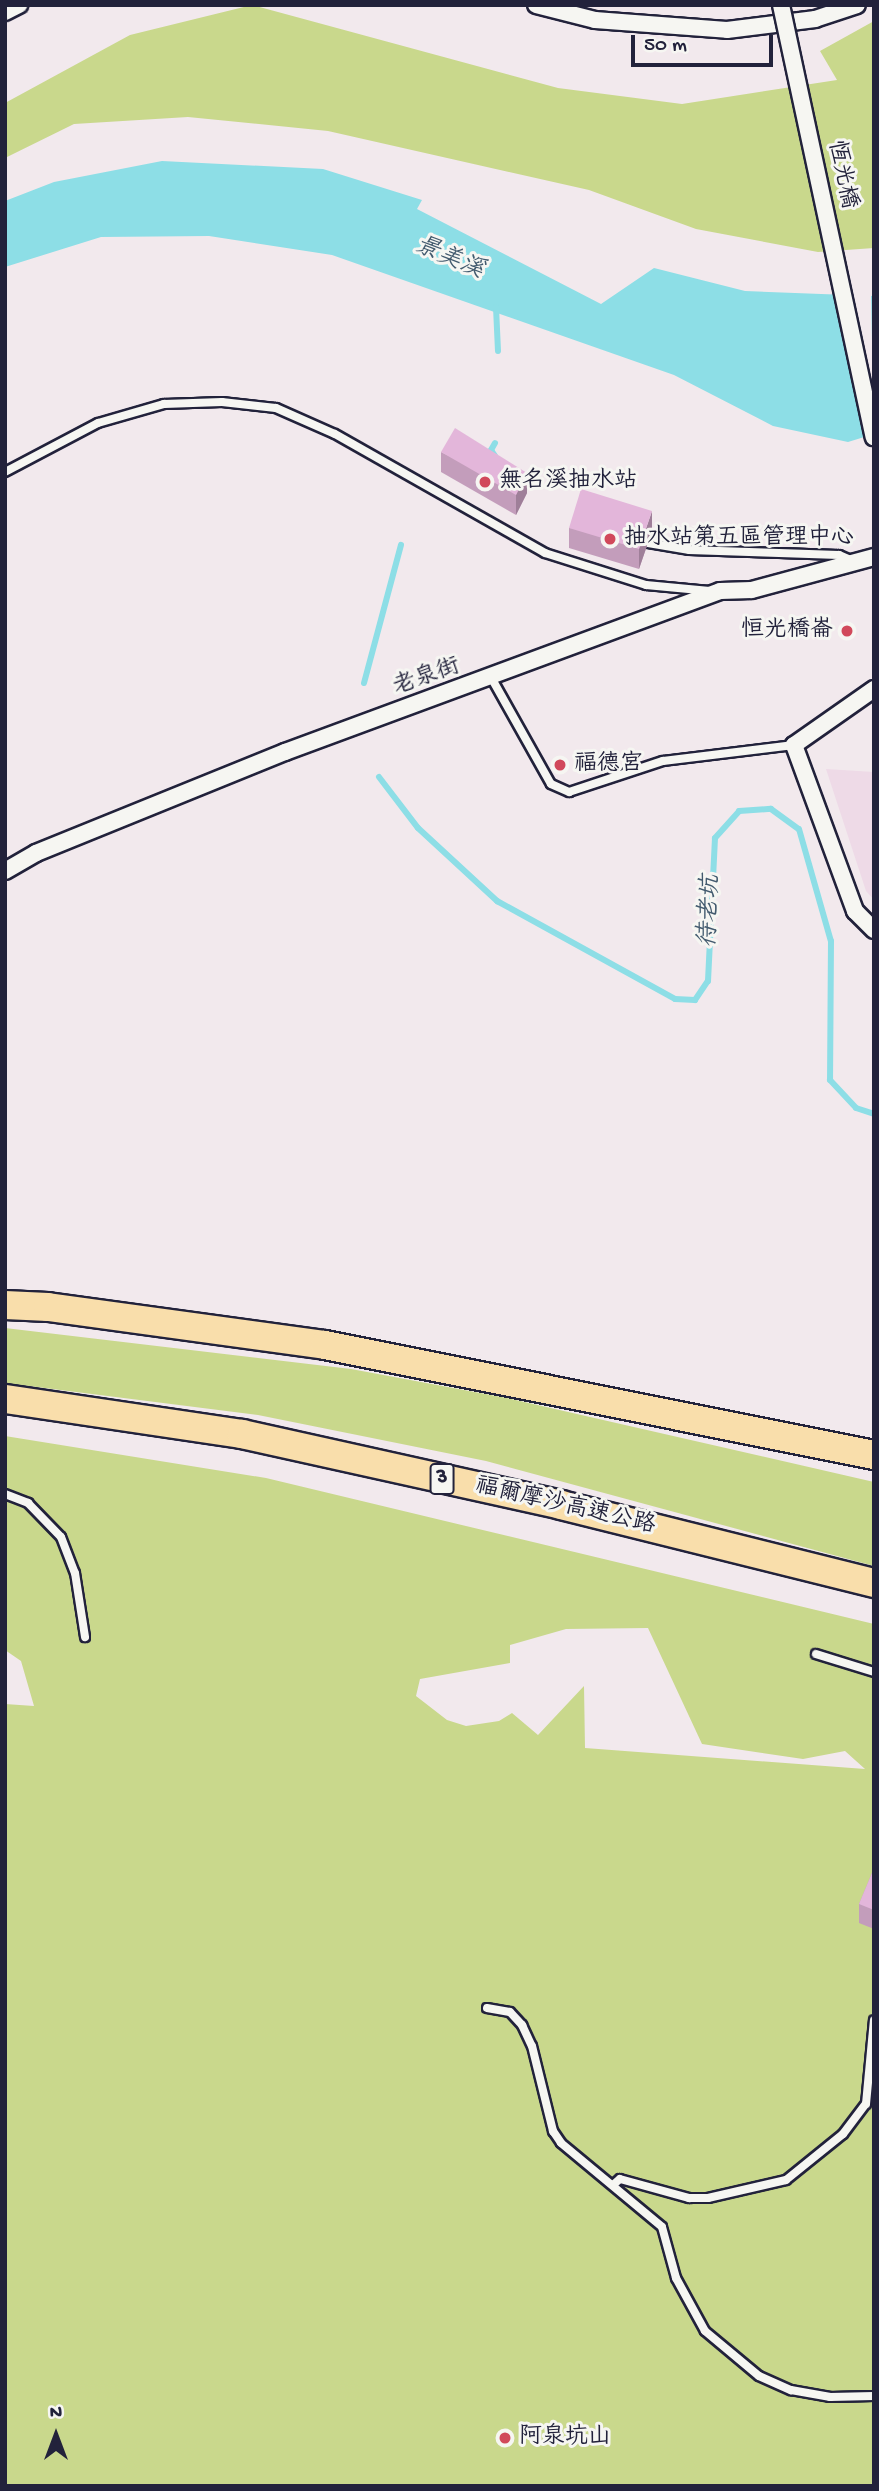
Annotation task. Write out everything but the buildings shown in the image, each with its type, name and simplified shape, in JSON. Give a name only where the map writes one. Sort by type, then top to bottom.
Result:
[{"type":"highway","points":[[5,1305],[48,1307],[325,1345],[874,1455]]},
{"type":"highway","name":"福爾摩沙高速公路","points":[[5,1399],[242,1434],[561,1505],[874,1583]]},
{"type":"street","points":[[5,12],[19,5]]},
{"type":"street","points":[[536,5],[607,21],[727,30],[816,19],[857,5]]},
{"type":"street","name":"恆光橋","points":[[780,5],[874,438]]},
{"type":"street","name":"老泉街","points":[[5,871],[36,853],[285,752],[492,679],[720,591],[752,590],[874,558]]},
{"type":"street","points":[[874,689],[794,745],[855,911],[874,930]]},
{"type":"lane","points":[[5,472],[98,424],[164,404],[222,402],[276,408],[335,433],[545,554],[646,585],[720,591]]},
{"type":"lane","points":[[648,543],[689,550],[839,555],[856,561]]},
{"type":"lane","points":[[492,679],[551,784],[569,792],[663,761],[794,745]]},
{"type":"lane","points":[[5,1494],[28,1503],[61,1537],[75,1573],[85,1637]]},
{"type":"lane","points":[[816,1654],[874,1672]]},
{"type":"lane","points":[[487,2008],[510,2012],[522,2025],[532,2046],[553,2131],[561,2143],[662,2227],[676,2278],[705,2331],[759,2376],[791,2390],[830,2397],[874,2396]]},
{"type":"lane","points":[[613,2185],[620,2179],[689,2198],[708,2198],[786,2180],[843,2134],[866,2104],[874,2020]]},
{"type":"shaded area","points":[[826,769],[874,772],[874,900],[866,891]]},
{"type":"green space","points":[[252,5],[558,88],[682,104],[837,80],[820,51],[874,21],[874,248],[818,252],[696,229],[589,190],[328,131],[188,117],[74,124],[5,158],[5,103],[130,35]]},
{"type":"green space","points":[[5,1328],[351,1369],[507,1398],[874,1482],[874,1566],[486,1461],[258,1415],[5,1383]]},
{"type":"green space","points":[[5,1436],[266,1478],[874,1624],[874,2486],[5,2486],[5,1704],[34,1706],[21,1661],[5,1650]],"holes":[[[648,1628],[702,1744],[803,1759],[845,1751],[865,1769],[585,1748],[584,1686],[538,1735],[512,1713],[499,1721],[466,1726],[447,1720],[416,1696],[420,1679],[510,1663],[510,1645],[566,1629]]]},
{"type":"water","name":"景美溪","points":[[162,161],[323,169],[422,200],[417,209],[601,304],[654,268],[745,291],[874,296],[874,434],[848,442],[773,426],[674,375],[332,255],[209,236],[101,237],[5,267],[5,201],[54,182]]},
{"type":"pier","points":[[834,291],[871,293],[874,437],[869,439]]},
{"type":"waterway","name":"待老坑","points":[[496,307],[498,351]]},
{"type":"waterway","name":"待老坑","points":[[495,443],[491,450],[495,456]]},
{"type":"waterway","name":"待老坑","points":[[364,683],[401,545]]},
{"type":"waterway","name":"待老坑","points":[[379,777],[418,828],[497,901],[675,999],[695,1000],[708,981],[715,838],[739,811],[771,809],[799,829],[831,941],[830,1080],[856,1108],[874,1114]]},
{"type":"place","name":"無名溪抽水站","points":[[485,482]]},
{"type":"place","name":"抽水站第五區管理中心","points":[[610,539]]},
{"type":"place","name":"恒光橋崙","points":[[847,631]]},
{"type":"place","name":"福德宮","points":[[560,765]]},
{"type":"place","name":"阿泉坑山","points":[[505,2438]]}]
